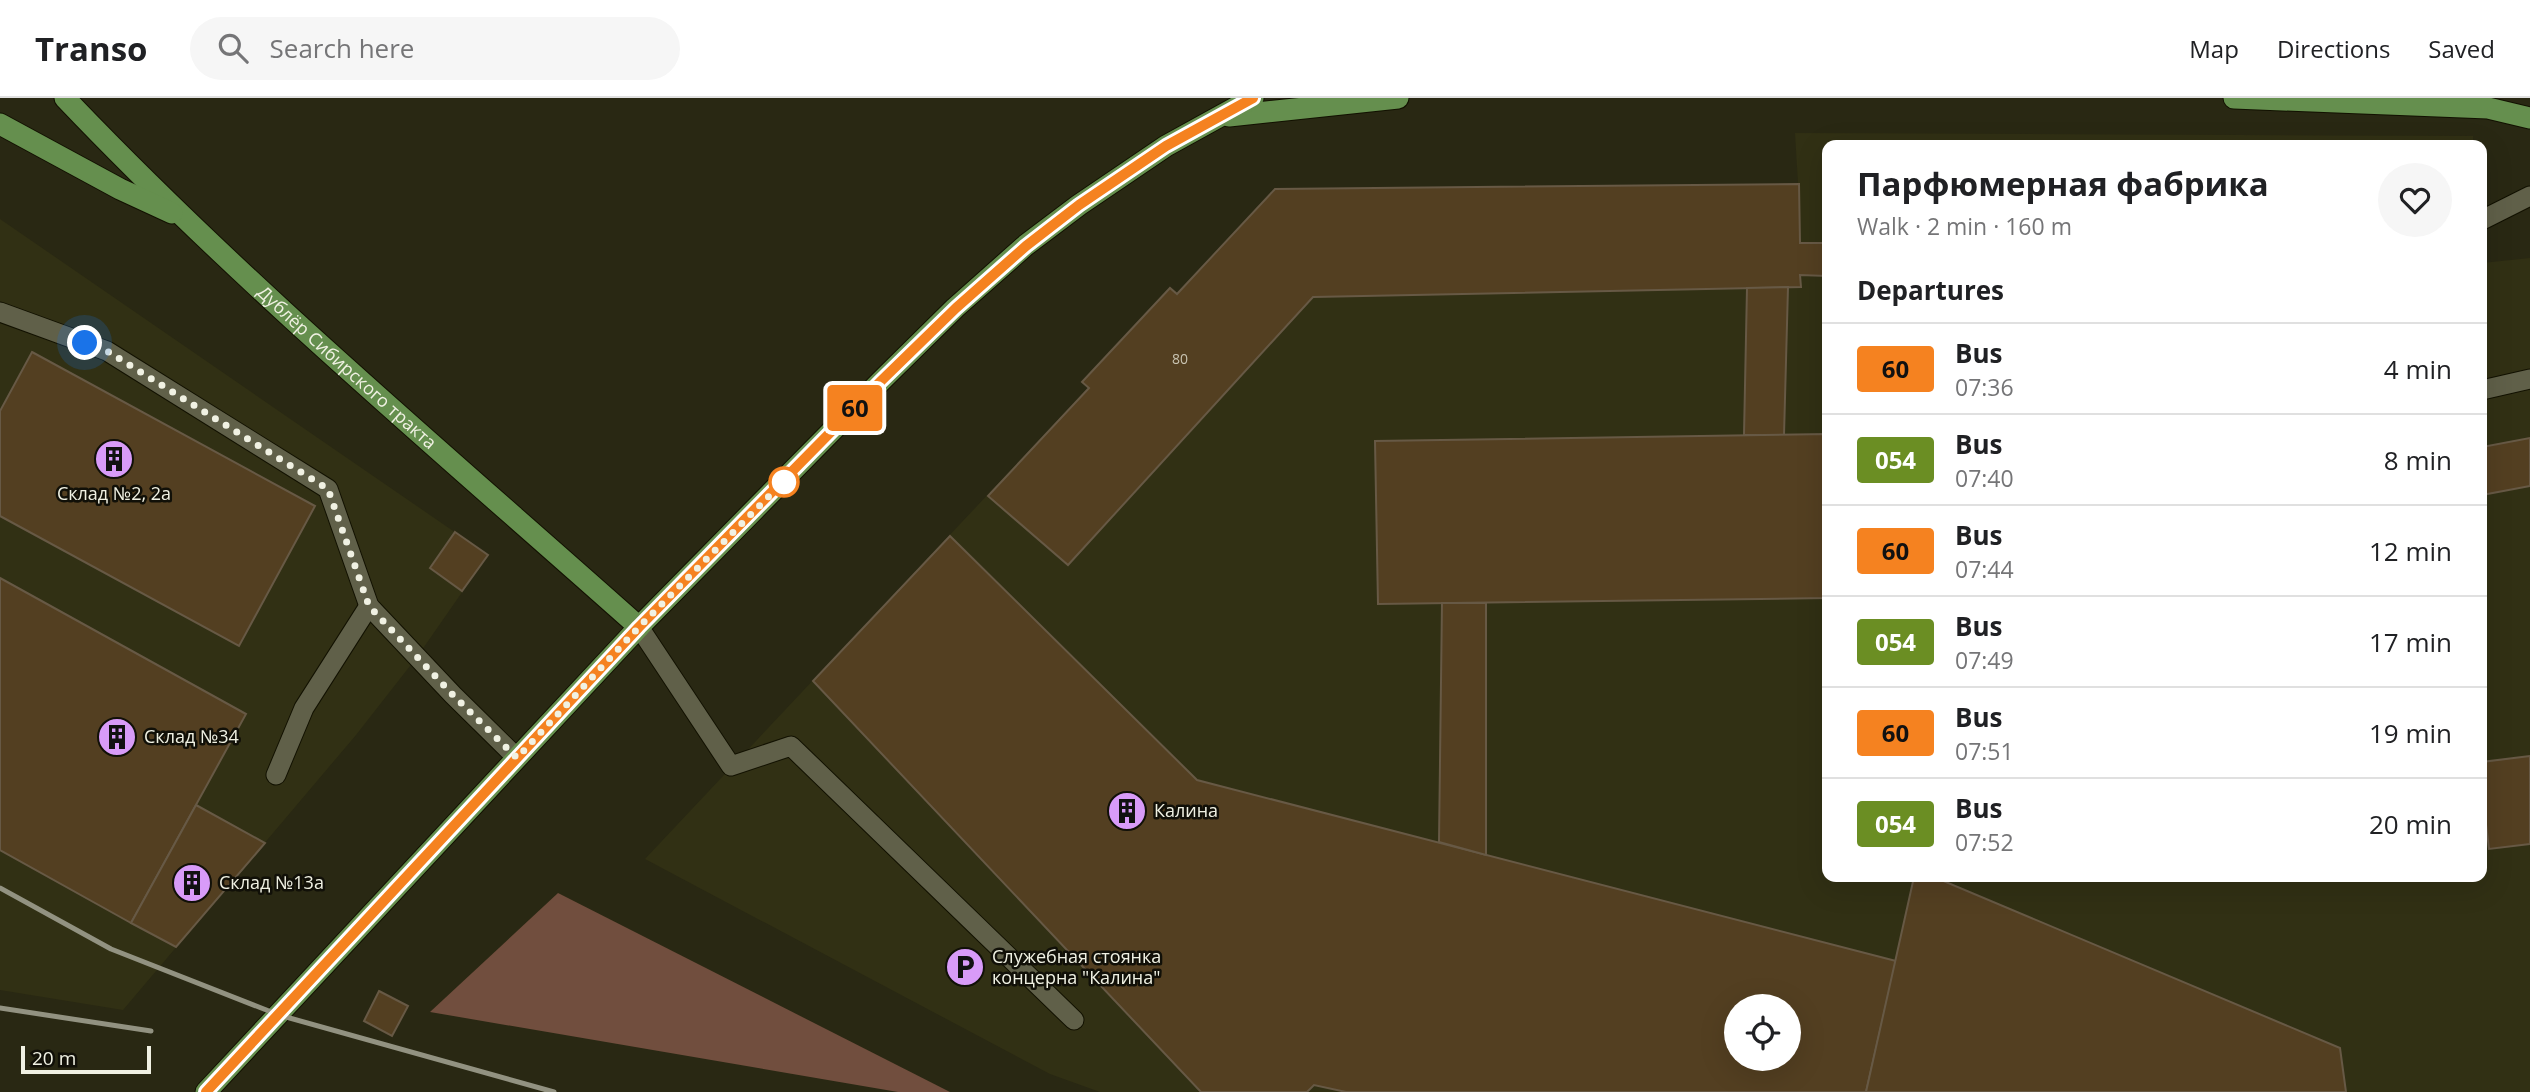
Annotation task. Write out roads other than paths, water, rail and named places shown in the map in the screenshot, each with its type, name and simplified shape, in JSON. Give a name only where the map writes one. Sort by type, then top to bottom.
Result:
[{"type":"main road","name":"Дублёр Сибирского тракта","points":[[65,98],[186,220],[352,372],[639,627]]},
{"type":"main road","points":[[206,1092],[639,627],[956,308],[1026,246],[1079,205],[1166,146],[1253,98]]},
{"type":"main road","points":[[1213,118],[1398,98]]},
{"type":"main road","points":[[2234,98],[2488,108],[2530,118]]},
{"type":"main road","points":[[0,124],[120,189],[186,220]]},
{"type":"lane","points":[[2487,217],[2530,195]]},
{"type":"lane","points":[[0,312],[107,351],[328,489],[369,606],[517,758]]},
{"type":"lane","points":[[2487,389],[2530,379]]},
{"type":"lane","points":[[276,775],[304,708],[369,606]]},
{"type":"lane","points":[[639,627],[731,766],[791,747],[1074,1020]]},
{"type":"railway","points":[[0,888],[111,949],[279,1015],[554,1092]]},
{"type":"railway","points":[[0,1008],[151,1031]]},
{"type":"place","name":"Склад №2, 2а","points":[[114,459]]},
{"type":"place","name":"Склад №34","points":[[117,737]]},
{"type":"place","name":"Калина","points":[[1127,811]]},
{"type":"place","name":"Склад №13а","points":[[192,883]]},
{"type":"place","name":"Служебная стоянка концерна \"Калина\"","points":[[965,967]]}]
